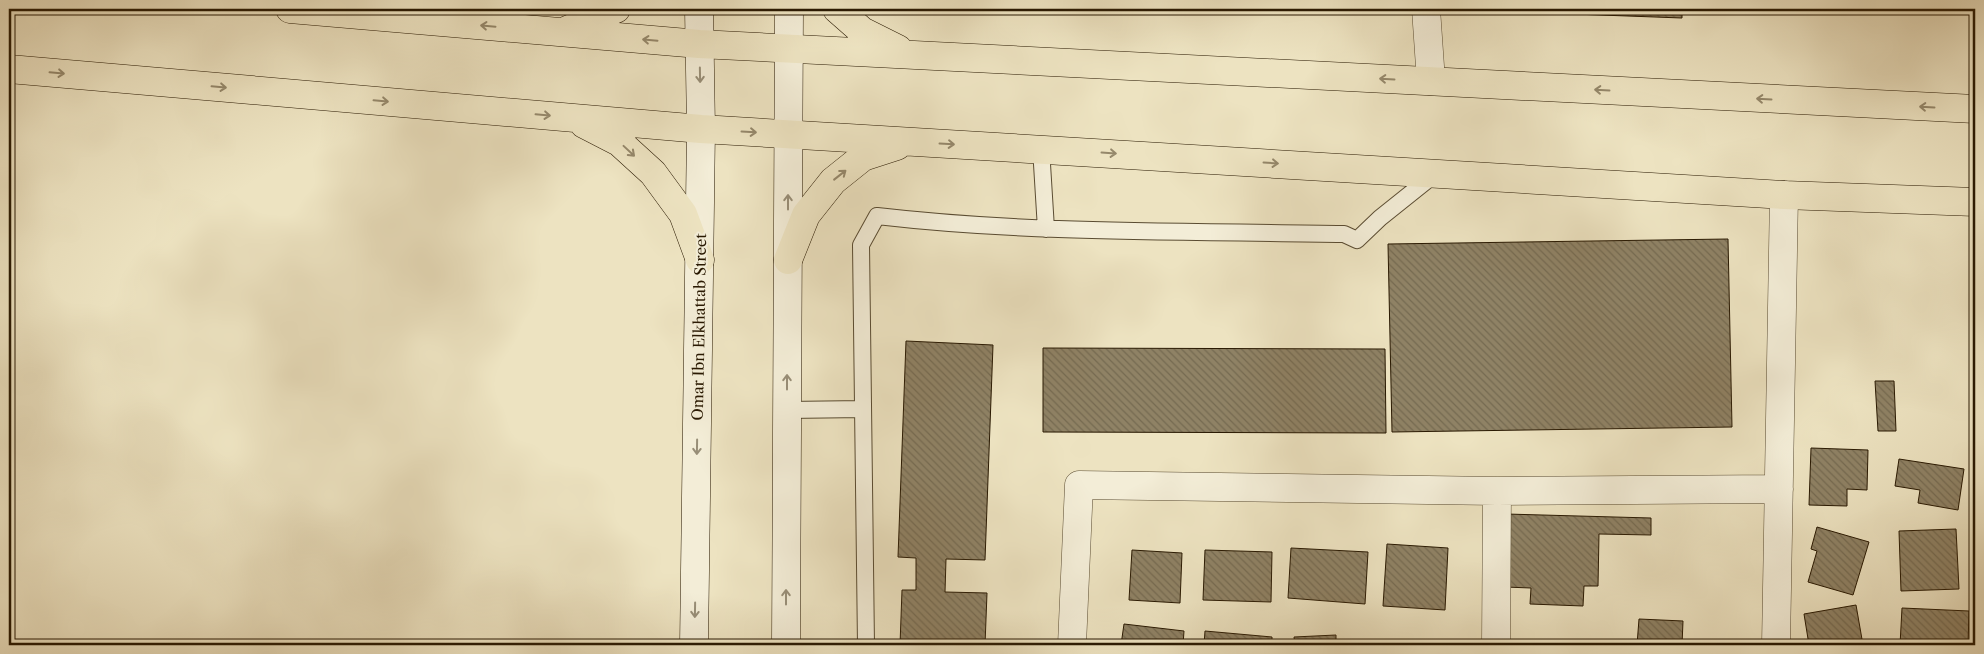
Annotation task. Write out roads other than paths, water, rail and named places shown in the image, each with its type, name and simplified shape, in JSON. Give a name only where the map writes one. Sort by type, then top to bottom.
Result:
[{"type":"main road","points":[[290,9],[699,44],[1975,110]]},
{"type":"main road","points":[[563,32],[616,9]]},
{"type":"main road","points":[[836,9],[862,31],[908,54]]},
{"type":"main road","points":[[9,69],[789,135],[1041,148],[1784,195],[1975,202]]},
{"type":"main road","points":[[572,118],[619,142],[653,173],[683,214],[700,260]]},
{"type":"main road","points":[[788,260],[806,215],[833,181],[864,157],[909,142]]},
{"type":"street","name":"Omar Ibn Elkhattab Street","points":[[694,645],[700,260],[701,129],[699,9]]},
{"type":"street","points":[[786,645],[789,9]]},
{"type":"street","points":[[1426,9],[1431,81]]},
{"type":"street","points":[[1776,645],[1784,195]]},
{"type":"street","points":[[1072,645],[1079,485],[1497,491],[1779,489]]},
{"type":"street","points":[[1496,645],[1497,491]]},
{"type":"lane","points":[[1041,148],[1046,229]]},
{"type":"lane","points":[[866,645],[861,245],[877,216],[932,223],[1046,229],[1344,234],[1358,240],[1380,218],[1436,173]]},
{"type":"lane","points":[[787,410],[863,409]]}]
